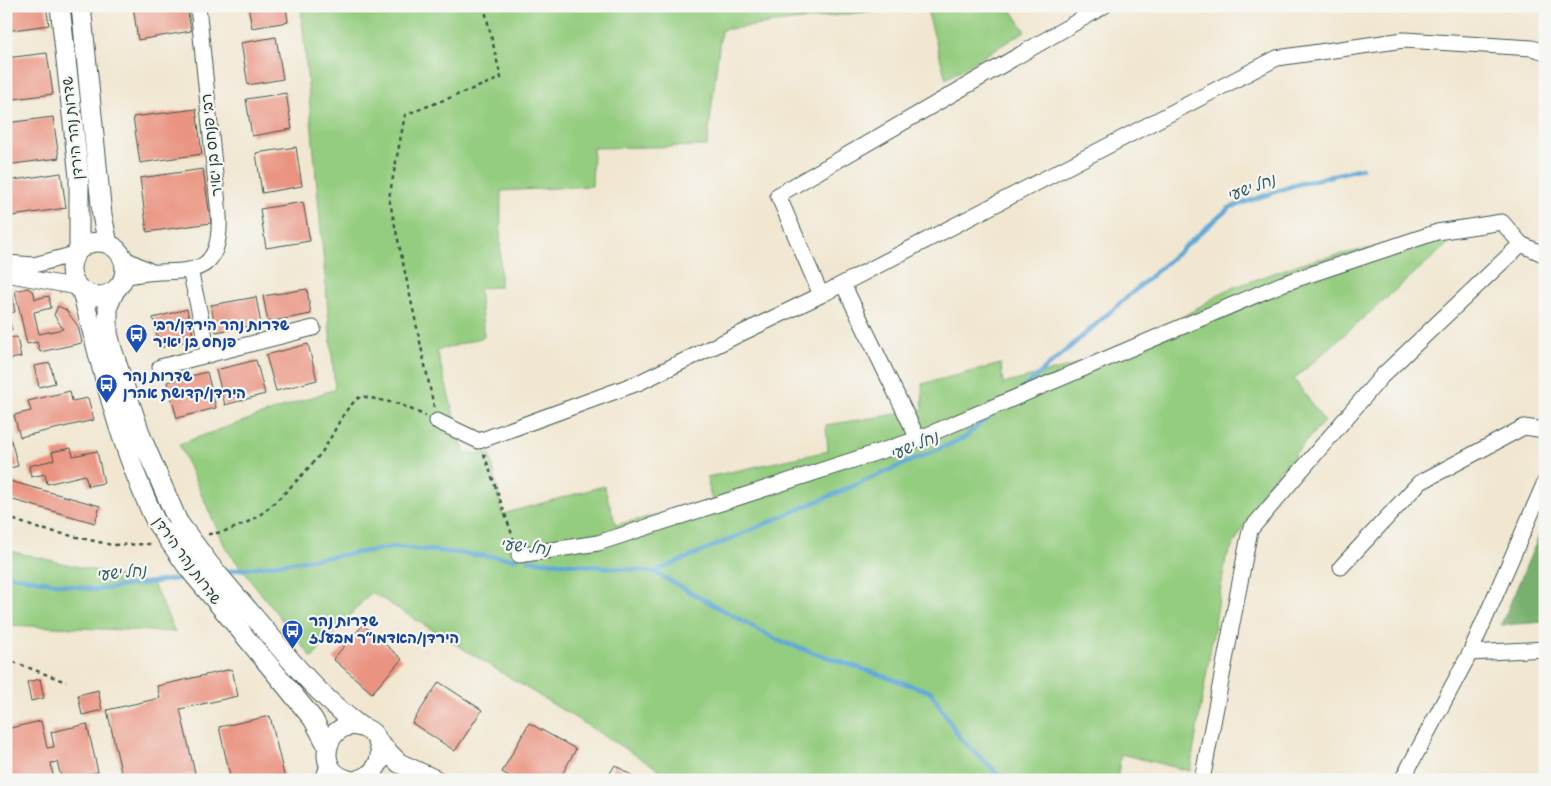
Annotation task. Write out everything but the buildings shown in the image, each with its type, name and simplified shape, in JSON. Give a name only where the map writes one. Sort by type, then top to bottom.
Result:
[{"type":"main road","name":"שדרות נהר הירדן","points":[[60,6],[78,177],[77,252]]},
{"type":"main road","name":"שדרות נהר הירדן","points":[[81,6],[102,215],[108,244]]},
{"type":"main road","points":[[92,242],[108,244],[119,252],[123,258],[119,284],[99,296],[79,289],[71,274],[77,252],[92,242]]},
{"type":"main road","name":"שדרות נהר הירדן","points":[[119,284],[108,306],[108,333],[148,454],[178,522],[210,565],[316,689],[360,726]]},
{"type":"main road","name":"שדרות נהר הירדן","points":[[79,289],[116,422],[135,475],[156,522],[189,569],[313,719],[322,732],[327,745]]},
{"type":"main road","points":[[385,780],[356,779],[326,772],[327,745],[336,731],[352,725],[368,729],[399,762],[436,780]]},
{"type":"main road","points":[[356,779],[376,768],[380,760],[379,742]]},
{"type":"street","name":"רבי פנחס בן יאיר","points":[[119,284],[143,273],[190,270],[203,265],[211,259],[219,238],[198,6]]},
{"type":"street","points":[[821,295],[778,195],[1104,6]]},
{"type":"street","points":[[437,421],[479,441],[638,383],[843,284],[1277,58],[1404,40],[1532,48],[1545,52]]},
{"type":"street","points":[[519,555],[598,543],[918,439],[1282,284],[1437,232],[1502,222],[1521,244],[1545,255]]},
{"type":"street","points":[[1202,780],[1250,530],[1382,376],[1521,244]]},
{"type":"street","points":[[6,263],[34,265],[77,252]]},
{"type":"street","name":"רבי פנחס בן יאיר","points":[[123,258],[144,269],[157,273]]},
{"type":"street","points":[[190,270],[209,355]]},
{"type":"street","points":[[6,274],[79,289]]},
{"type":"street","points":[[843,284],[918,439]]},
{"type":"street","points":[[160,367],[313,328]]},
{"type":"street","points":[[1341,567],[1419,483],[1524,427],[1545,430]]},
{"type":"street","points":[[1402,780],[1470,653],[1545,482]]},
{"type":"street","points":[[1470,653],[1545,649]]},
{"type":"path","points":[[437,421],[389,198],[405,115],[501,78],[484,6]]},
{"type":"path","points":[[204,535],[235,527],[257,517],[310,467],[324,449],[348,406],[361,396],[400,404],[437,421]]},
{"type":"path","points":[[479,441],[519,555]]},
{"type":"path","points":[[6,517],[36,528],[112,545],[141,545],[159,542]]},
{"type":"path","points":[[6,659],[66,682]]},
{"type":"green space","points":[[301,6],[911,6],[721,30],[707,146],[593,148],[592,186],[501,191],[500,287],[479,288],[484,337],[437,351],[464,453],[490,454],[503,514],[604,486],[616,525],[712,502],[707,477],[828,451],[826,425],[923,410],[922,384],[1001,364],[1003,384],[1130,351],[1224,291],[1305,262],[1466,228],[1294,379],[1324,421],[1265,488],[1226,558],[1190,771],[1121,754],[1117,780],[676,780],[371,592],[312,658],[226,549],[179,444],[335,389]]},
{"type":"green space","points":[[926,6],[1009,6],[1025,31],[946,79]]},
{"type":"green space","points":[[1545,522],[1545,622],[1501,625]]},
{"type":"green space","points":[[6,550],[153,584],[175,632],[6,625]]},
{"type":"waterway","name":"נחל ישעי","points":[[1022,389],[1229,208],[1295,185],[1362,168]]},
{"type":"waterway","name":"נחל ישעי","points":[[528,560],[654,572],[964,438],[992,414]]},
{"type":"waterway","name":"נחל ישעי","points":[[222,572],[397,547],[517,559]]},
{"type":"waterway","points":[[654,572],[779,641],[931,692],[960,738],[1004,780]]},
{"type":"waterway","name":"נחל ישעי","points":[[6,575],[97,590],[190,577]]},
{"type":"place","name":"שדרות נהר הירדן/רבי פנחס בן יאיר","points":[[137,353]]},
{"type":"place","name":"שדרות נהר הירדן/קדושת אהרן","points":[[107,404]]},
{"type":"place","name":"שדרות נהר הירדן/האדמו״ר מבעלז","points":[[293,649]]}]
